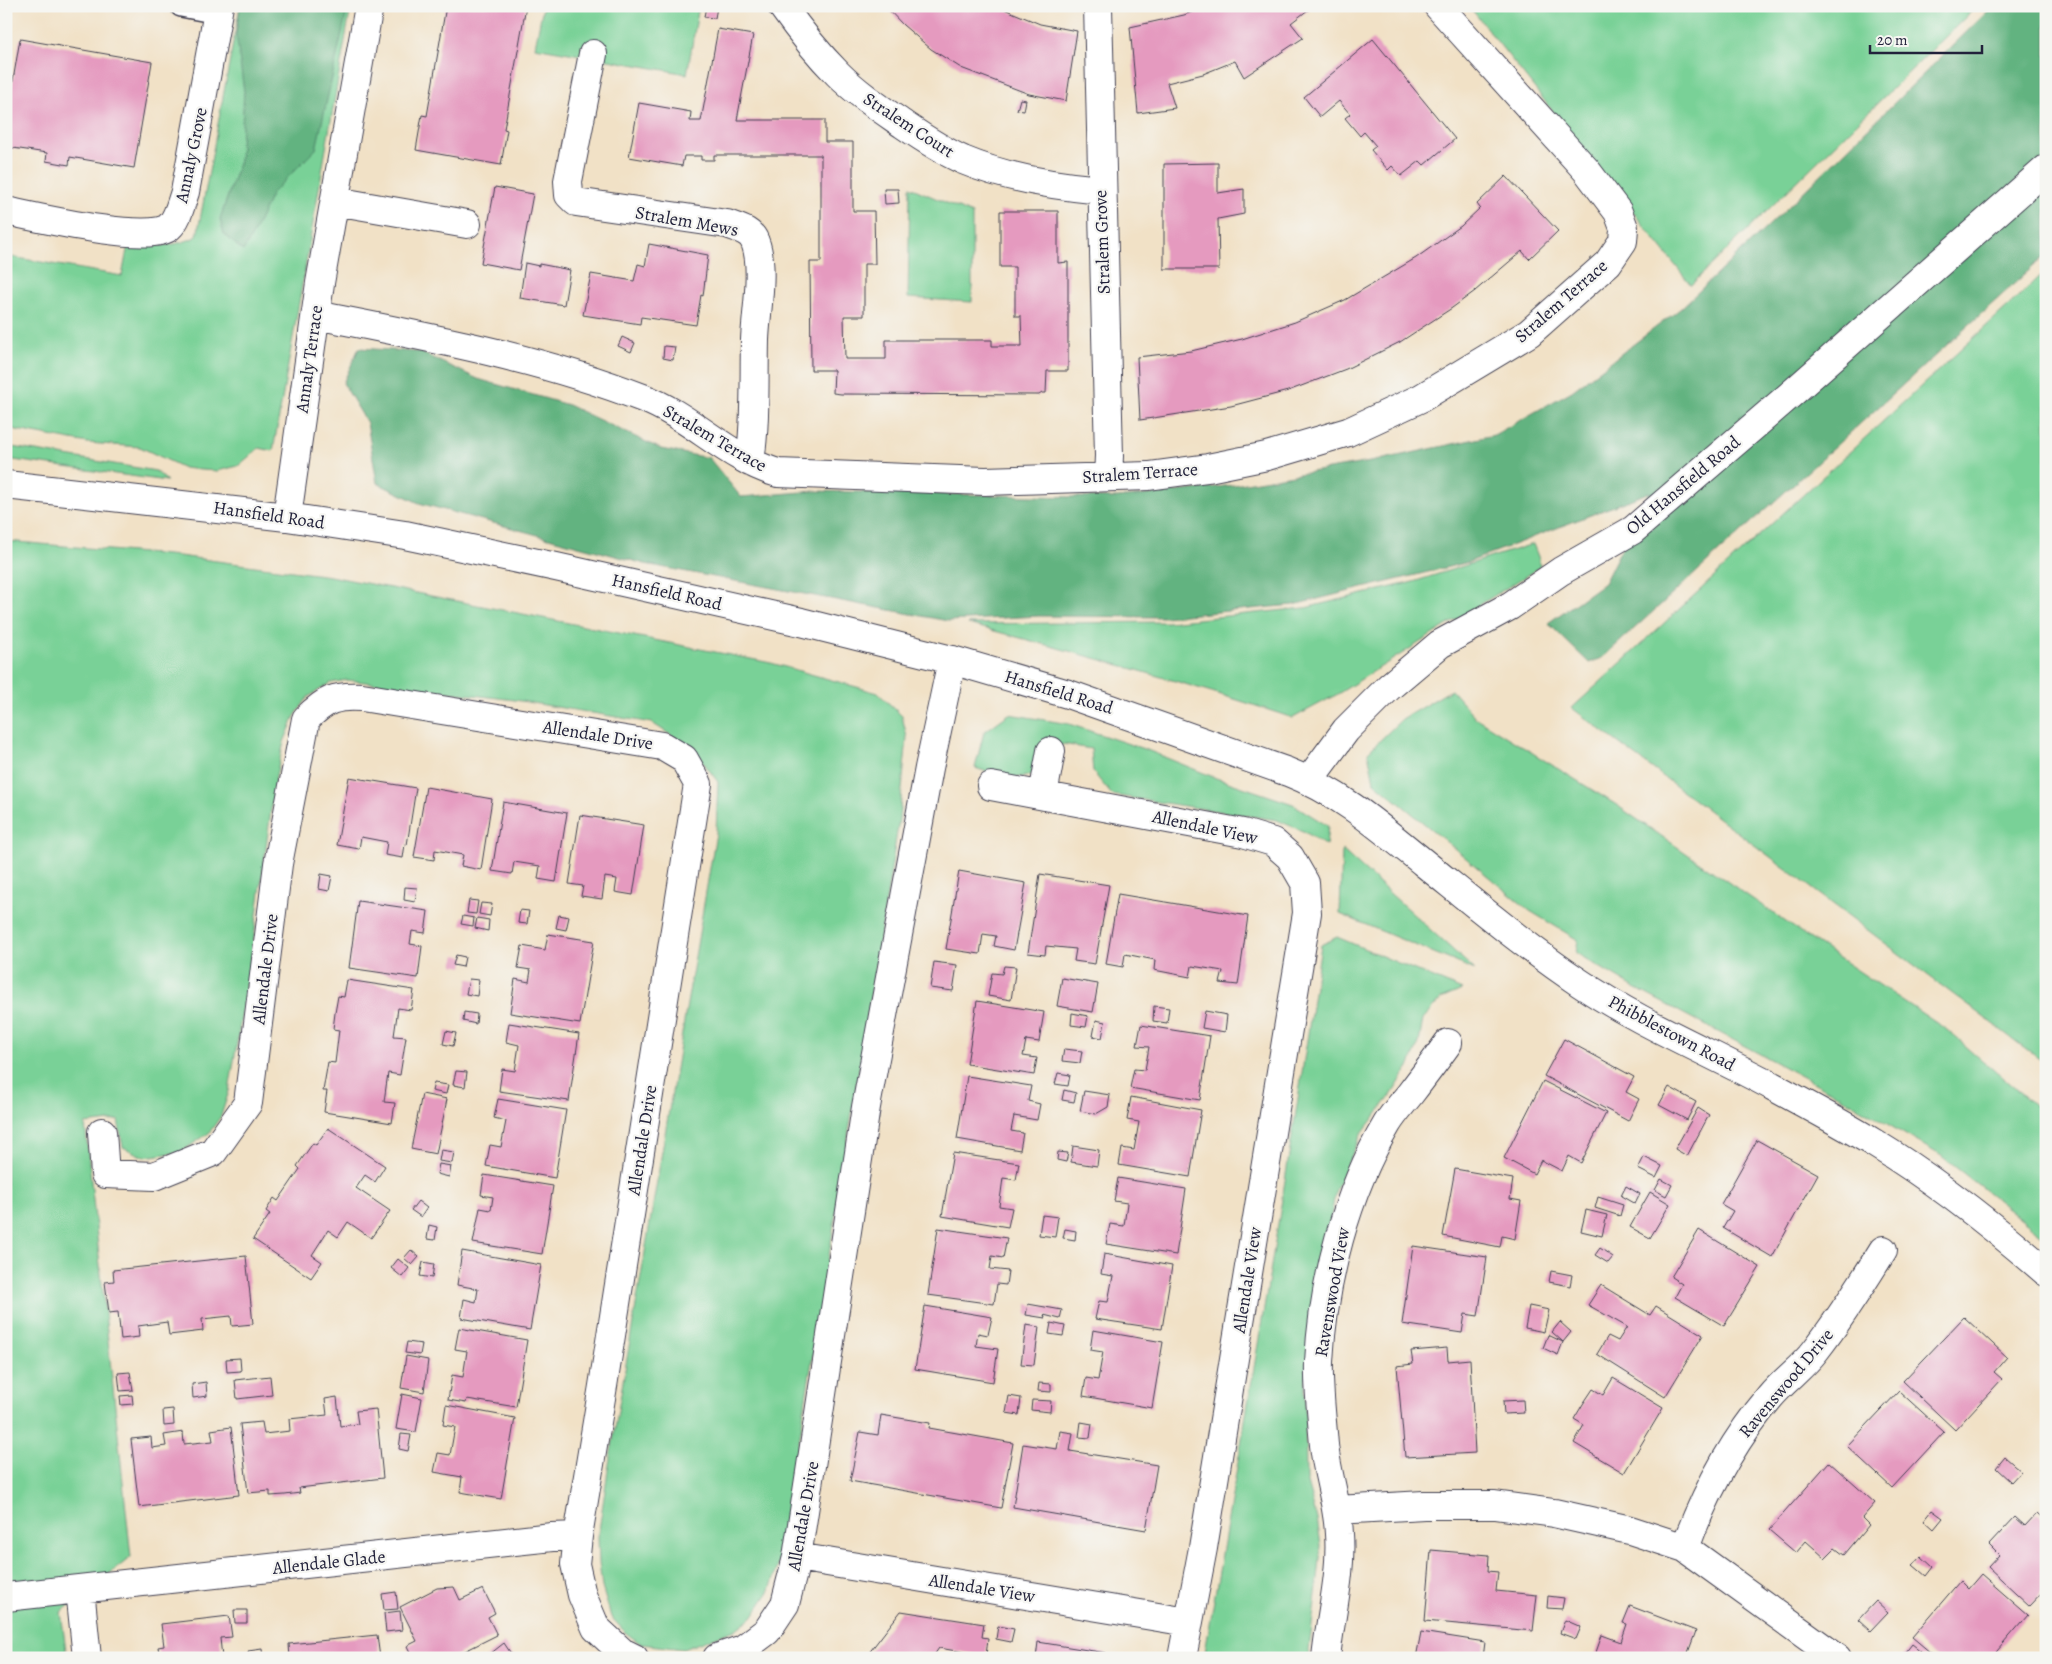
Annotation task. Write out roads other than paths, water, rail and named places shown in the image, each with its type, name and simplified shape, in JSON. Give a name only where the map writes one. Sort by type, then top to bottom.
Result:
[{"type":"street","name":"Annaly Terrace","points":[[287,517],[316,315],[368,6]]},
{"type":"street","name":"Stralem Court","points":[[782,6],[801,32],[838,74],[872,103],[922,138],[963,160],[994,170],[1067,187],[1101,190]]},
{"type":"street","name":"Stralem Grove","points":[[1098,6],[1101,190],[1109,448],[1108,477]]},
{"type":"street","name":"Stralem Terrace","points":[[316,315],[464,344],[564,370],[645,398],[750,462],[778,473],[985,480],[1149,476],[1208,468],[1291,449],[1355,428],[1434,391],[1529,333],[1608,262],[1623,241],[1624,228],[1618,212],[1587,171],[1438,6]]},
{"type":"street","name":"Annaly Grove","points":[[6,211],[119,232],[153,234],[168,228],[174,222],[185,192],[218,10]]},
{"type":"street","name":"Stralem Mews","points":[[593,54],[568,181],[569,195],[576,202],[727,224],[746,231],[754,239],[760,258],[755,340],[754,428],[750,462]]},
{"type":"street","name":"Old Hansfield Road","points":[[1308,780],[1346,730],[1389,686],[1440,644],[1510,606],[1561,571],[1633,530],[1790,395],[2046,169]]},
{"type":"street","points":[[335,201],[467,224]]},
{"type":"street","name":"Hansfield Road","points":[[6,484],[287,517],[405,535],[801,622],[952,660],[1068,694],[1129,714],[1308,780]]},
{"type":"street","name":"Allendale Drive","points":[[717,1658],[743,1649],[767,1631],[785,1604],[797,1557],[866,1107],[929,768],[952,660]]},
{"type":"street","name":"Allendale Drive","points":[[102,1132],[105,1174],[154,1176],[213,1152],[248,1103],[278,864],[306,719],[320,705],[343,695],[362,697],[662,746],[684,759],[698,784],[575,1564],[582,1595],[596,1628],[622,1652],[634,1658]]},
{"type":"street","points":[[1043,795],[1051,751]]},
{"type":"street","name":"Phibblestown Road","points":[[1308,780],[1359,810],[1513,934],[1580,983],[1650,1023],[1772,1086],[1875,1144],[1954,1198],[2010,1240],[2046,1272]]},
{"type":"street","name":"Allendale View","points":[[797,1557],[1188,1622],[1203,1548],[1307,913],[1305,883],[1290,857],[1273,842],[1240,833],[992,786]]},
{"type":"street","name":"Ravenswood View","points":[[1326,1658],[1338,1562],[1339,1536],[1337,1510],[1326,1460],[1319,1363],[1334,1262],[1345,1218],[1387,1123],[1448,1043]]},
{"type":"street","name":"Ravenswood Drive","points":[[1685,1548],[1699,1510],[1718,1474],[1748,1425],[1772,1394],[1814,1352],[1883,1250]]},
{"type":"street","points":[[1337,1510],[1424,1505],[1495,1505],[1554,1513],[1630,1530],[1685,1548],[1837,1658]]},
{"type":"street","name":"Allendale Glade","points":[[6,1597],[552,1537],[578,1536]]},
{"type":"street","points":[[80,1589],[87,1658]]},
{"type":"street","points":[[1182,1658],[1188,1622]]},
{"type":"lane","points":[[181,6],[218,10]]}]
